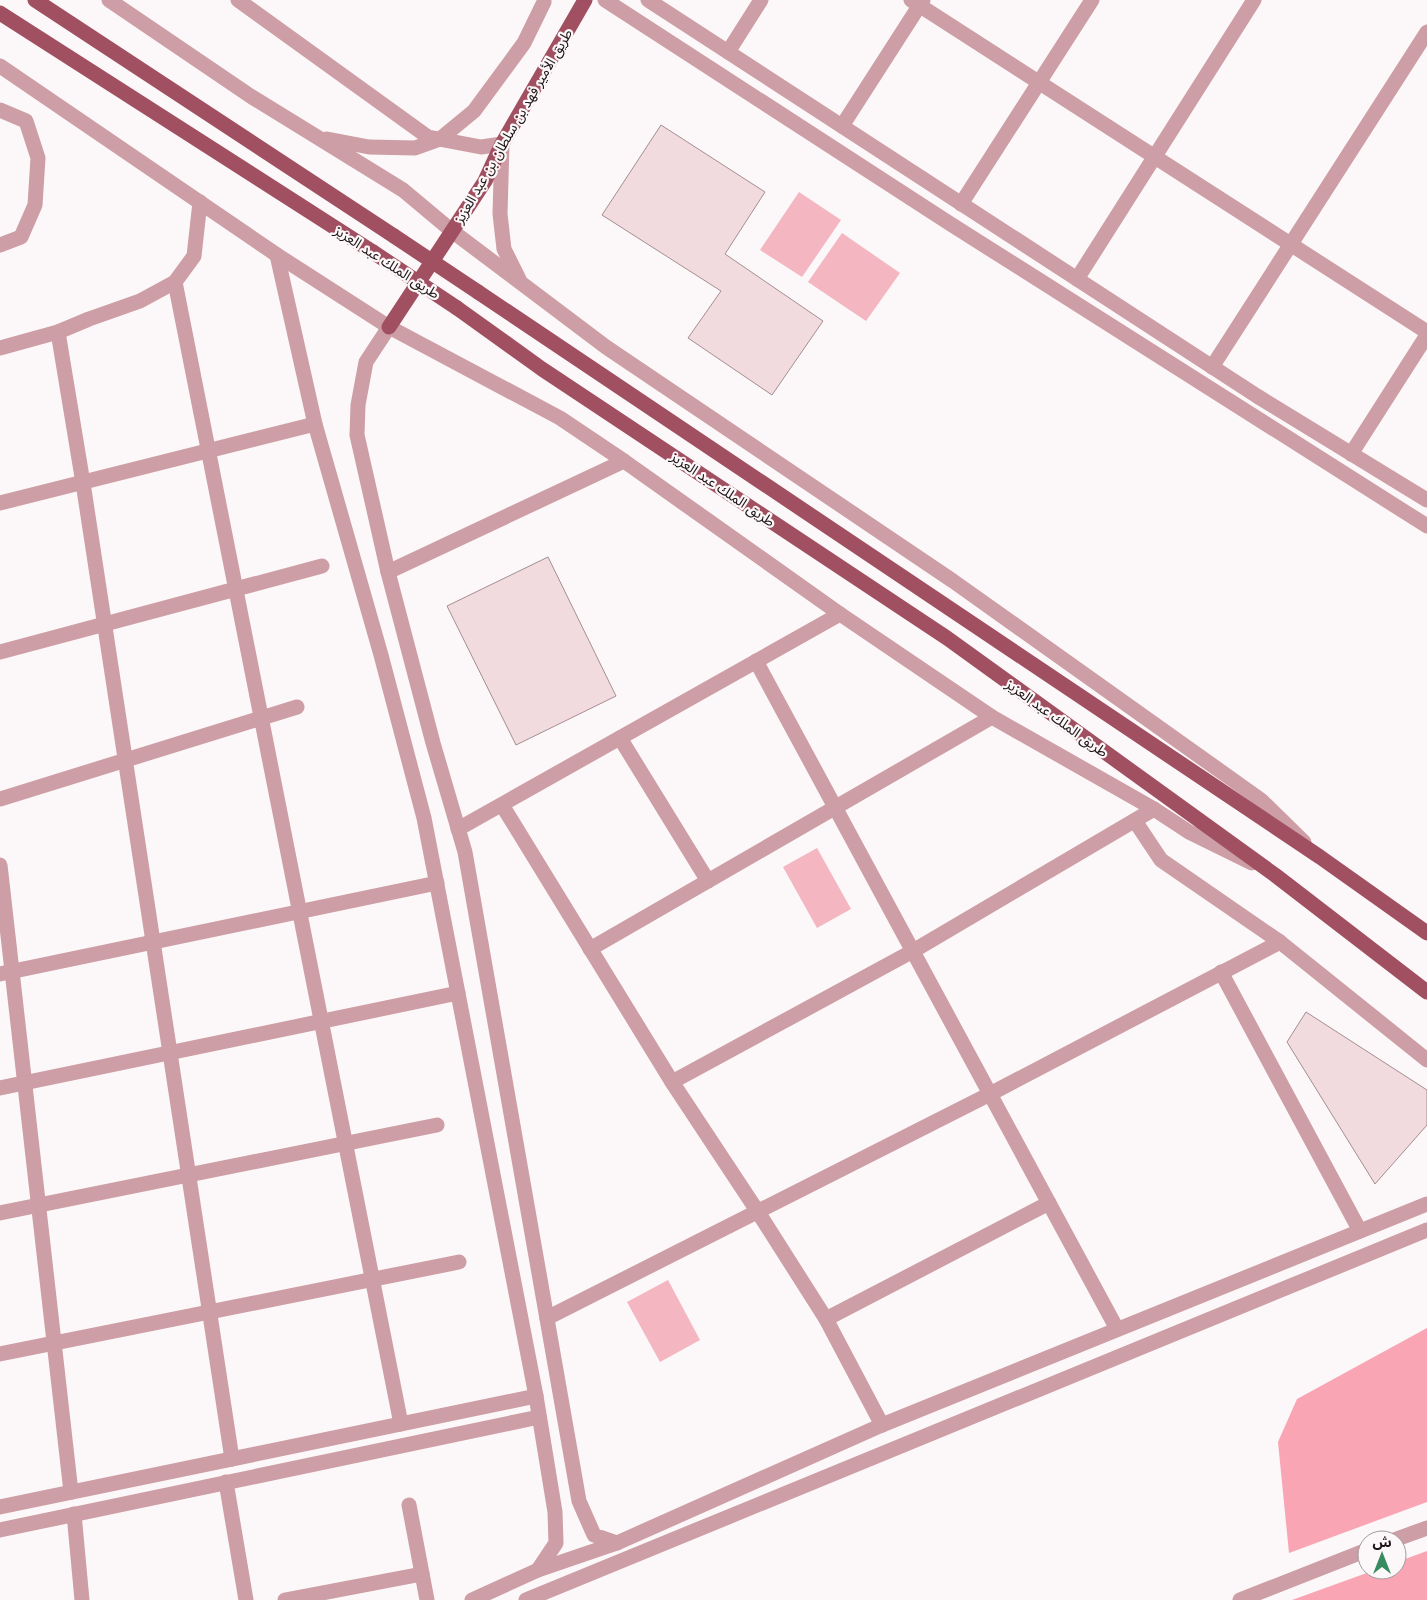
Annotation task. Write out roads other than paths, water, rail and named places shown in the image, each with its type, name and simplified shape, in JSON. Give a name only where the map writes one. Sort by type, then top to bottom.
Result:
[{"type":"main road","points":[[35,0],[478,292],[1320,857],[1427,933]]},
{"type":"main road","name":"طريق الأمير فهد بن سلطان بن عبد العزيز","points":[[389,327],[485,181],[502,144],[585,0]]},
{"type":"main road","name":"طريق الملك عبد العزيز","points":[[0,13],[373,252],[457,308],[542,369],[947,638],[1275,875],[1427,992]]},
{"type":"street","points":[[109,0],[252,97],[403,190],[452,231],[606,347],[953,581],[1261,800],[1320,857]]},
{"type":"street","points":[[238,0],[428,136],[481,147],[502,144],[500,214],[504,249],[520,283]]},
{"type":"street","points":[[317,136],[369,147],[415,148],[440,139],[474,111],[524,43],[544,0]]},
{"type":"street","points":[[604,0],[1427,526]]},
{"type":"street","points":[[648,0],[1212,367],[1427,500]]},
{"type":"street","points":[[728,52],[761,0]]},
{"type":"street","points":[[961,204],[1092,0]]},
{"type":"street","points":[[1077,279],[1254,0]]},
{"type":"street","points":[[842,126],[918,2],[1427,333],[1352,454]]},
{"type":"street","points":[[1212,367],[1427,32]]},
{"type":"street","points":[[0,66],[277,255],[389,327],[560,418],[624,460],[840,614],[992,717],[1189,832],[1275,875]]},
{"type":"street","points":[[0,110],[26,121],[38,158],[35,205],[21,237],[0,245]]},
{"type":"street","points":[[0,348],[58,332],[140,301],[175,282],[194,256],[200,202]]},
{"type":"street","points":[[277,255],[315,424],[381,655],[424,818],[437,883],[536,1396],[555,1512],[556,1543],[538,1570]]},
{"type":"street","points":[[175,282],[401,1424]]},
{"type":"street","points":[[389,327],[366,362],[358,405],[357,435],[388,572],[433,743],[465,852],[579,1501],[594,1535],[617,1543]]},
{"type":"street","points":[[58,332],[232,1459]]},
{"type":"street","points":[[0,503],[315,424]]},
{"type":"street","points":[[388,572],[624,460]]},
{"type":"street","points":[[0,652],[322,566]]},
{"type":"street","points":[[458,829],[840,614]]},
{"type":"street","points":[[756,662],[1117,1329]]},
{"type":"street","points":[[0,799],[297,707]]},
{"type":"street","points":[[590,949],[992,717]]},
{"type":"street","points":[[620,738],[708,881]]},
{"type":"street","points":[[502,805],[672,1082],[826,1319],[882,1425]]},
{"type":"street","points":[[672,1082],[913,951],[1154,810]]},
{"type":"street","points":[[1135,821],[1161,860],[1280,942],[1427,1060]]},
{"type":"street","points":[[0,865],[6,973],[25,1083],[71,1492]]},
{"type":"street","points":[[6,973],[437,883]]},
{"type":"street","points":[[547,1318],[990,1094],[1280,942]]},
{"type":"street","points":[[1221,972],[1360,1231]]},
{"type":"street","points":[[0,1088],[458,993]]},
{"type":"street","points":[[0,1213],[437,1125]]},
{"type":"street","points":[[826,1319],[1049,1203]]},
{"type":"street","points":[[472,1600],[538,1570],[617,1543],[882,1425],[1427,1204]]},
{"type":"street","points":[[526,1600],[1427,1230]]},
{"type":"street","points":[[0,1354],[459,1262]]},
{"type":"street","points":[[0,1507],[536,1396]]},
{"type":"street","points":[[0,1530],[539,1417]]},
{"type":"street","points":[[226,1482],[246,1600]]},
{"type":"street","points":[[409,1505],[427,1600]]},
{"type":"street","points":[[74,1514],[82,1600]]},
{"type":"street","points":[[1407,1535],[1427,1528]]},
{"type":"street","points":[[1240,1600],[1357,1554]]},
{"type":"street","points":[[285,1600],[422,1574]]}]
